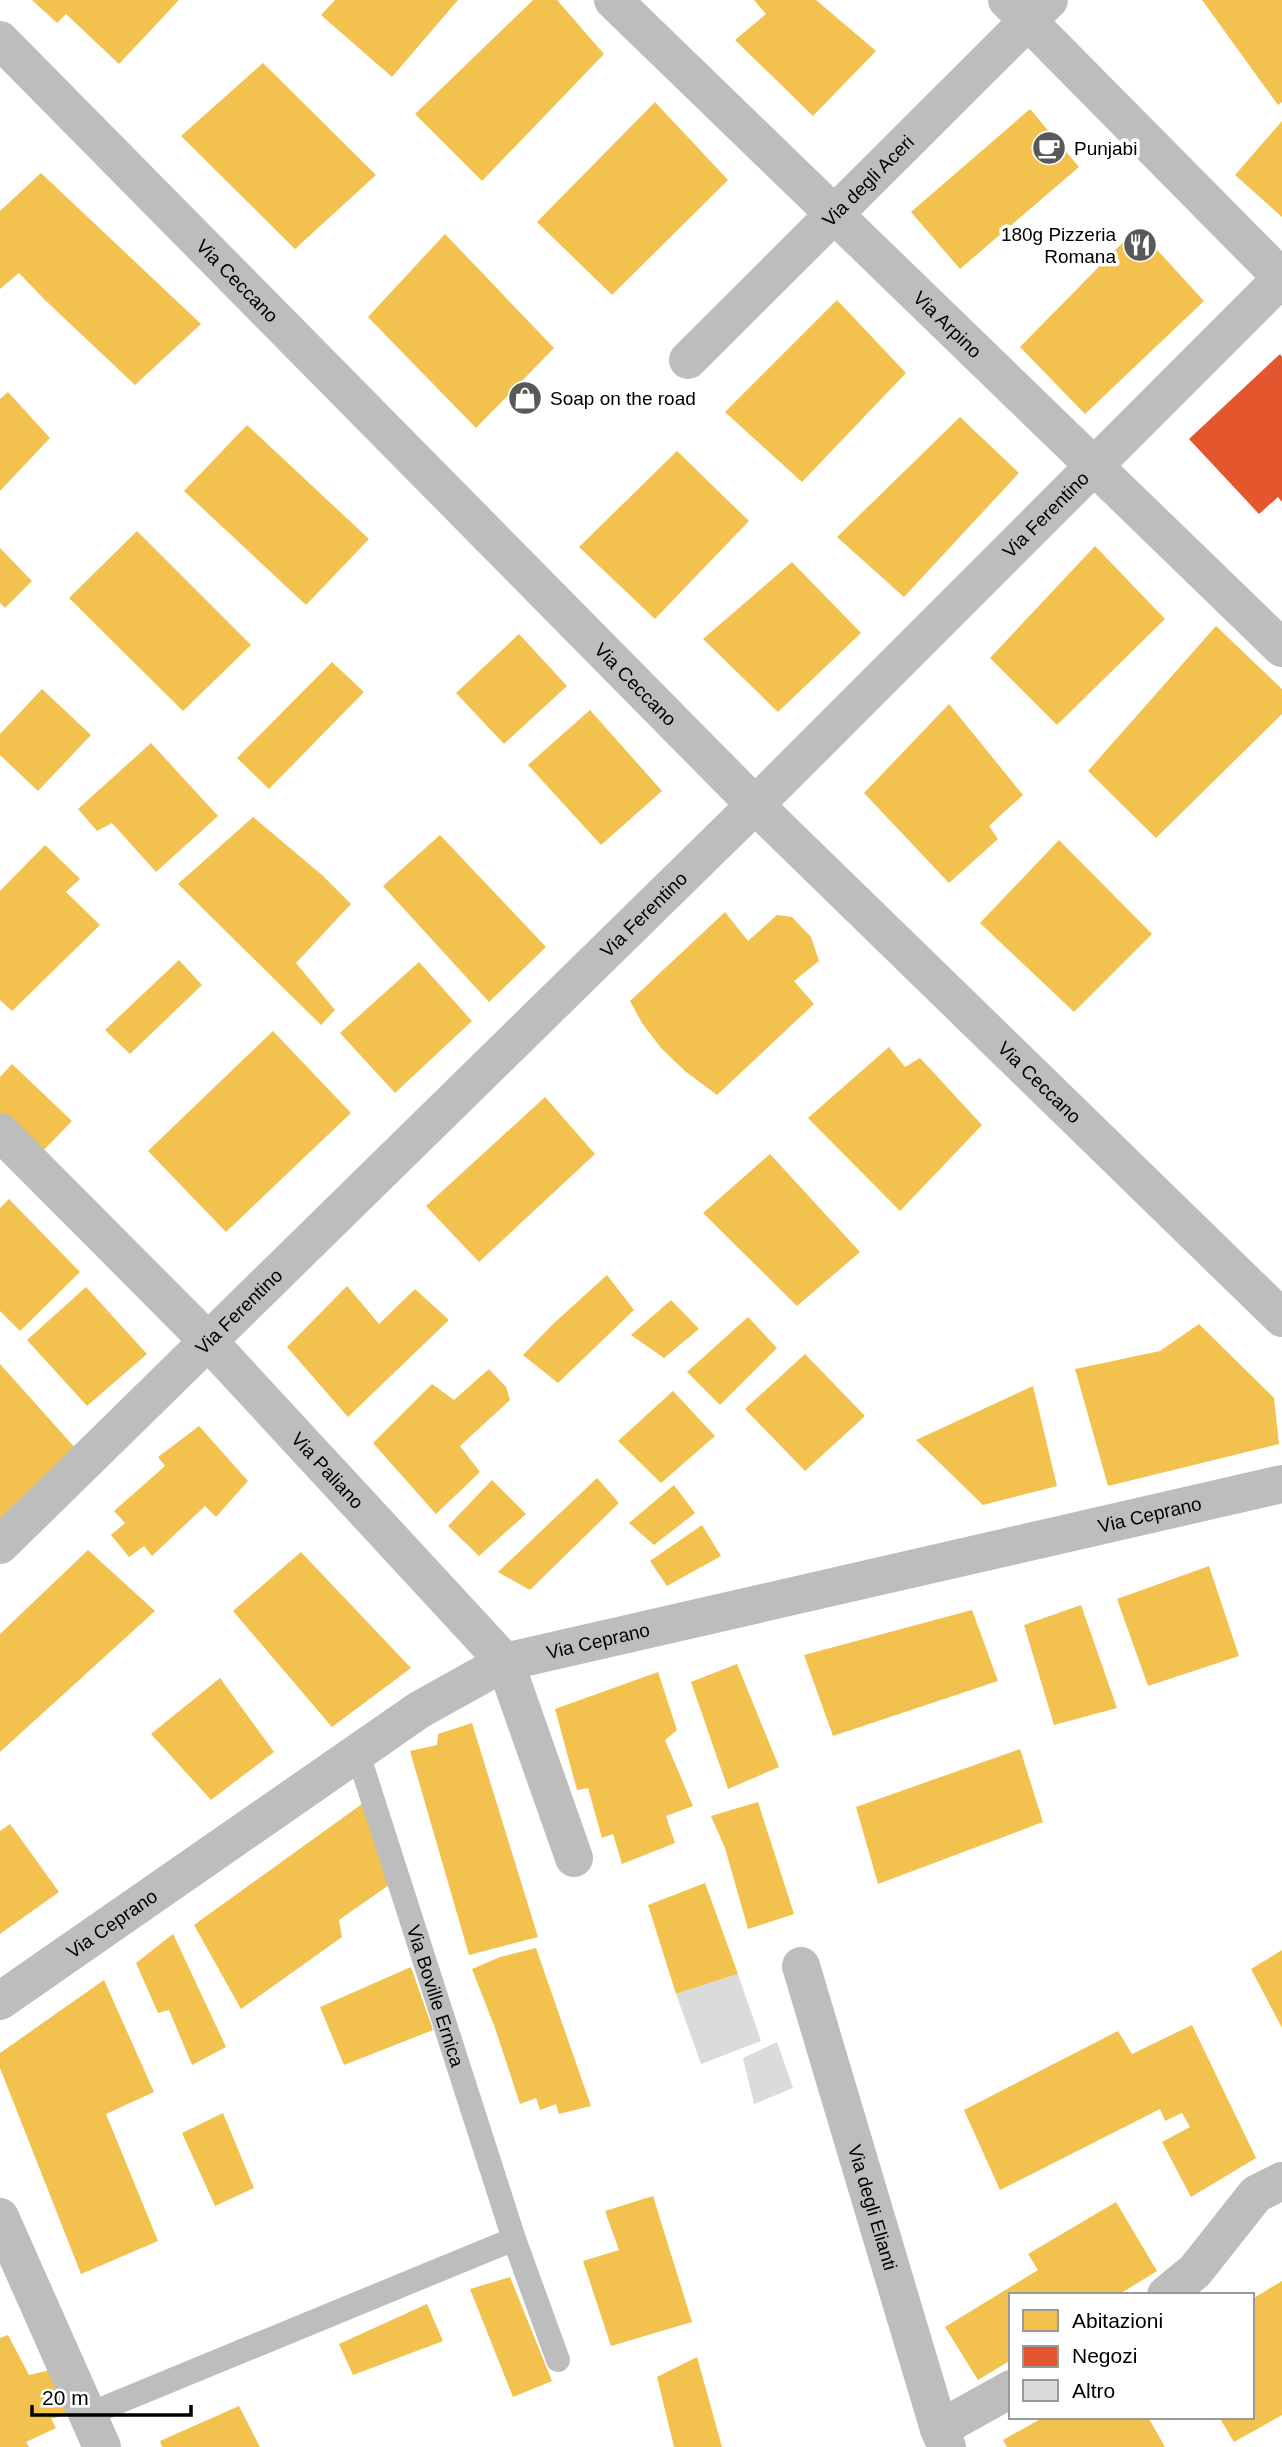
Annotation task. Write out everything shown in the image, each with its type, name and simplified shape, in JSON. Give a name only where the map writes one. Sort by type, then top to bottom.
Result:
[{"type":"street","name":"Via Arpino","points":[[613,0],[1282,648]]},
{"type":"street","name":"Via degli Aceri","points":[[688,360],[834,214],[1028,6]]},
{"type":"street","points":[[1028,6],[1282,278]]},
{"type":"street","name":"Via Ceccano","points":[[0,40],[755,805],[1282,1318]]},
{"type":"street","name":"Via Ferentino","points":[[0,1545],[755,805],[1282,278]]},
{"type":"street","name":"Via Paliano","points":[[0,1132],[209,1342],[505,1662],[574,1858]]},
{"type":"street","name":"Via Ceprano","points":[[0,2001],[419,1710],[505,1662],[1282,1484]]},
{"type":"street","name":"Via degli Elianti","points":[[801,1966],[943,2438]]},
{"type":"street","points":[[1168,2293],[1195,2271],[1256,2194],[1282,2181]]},
{"type":"street","points":[[0,2217],[94,2431]]},
{"type":"street","points":[[943,2438],[1009,2390]]},
{"type":"lane","name":"Via Boville Ernica","points":[[358,1754],[514,2239],[558,2360]]},
{"type":"lane","points":[[94,2431],[514,2239]]},
{"type":"building: Abitazioni","points":[[32,0],[179,0],[119,64],[66,14],[57,23]]},
{"type":"building: Abitazioni","points":[[335,0],[458,0],[392,77],[321,15]]},
{"type":"building: Abitazioni","points":[[533,0],[557,0],[604,54],[482,181],[415,114]]},
{"type":"building: Abitazioni","points":[[754,0],[816,0],[876,51],[813,116],[735,40],[766,14]]},
{"type":"building: Abitazioni","points":[[1202,0],[1282,0],[1282,102],[1278,105]]},
{"type":"building: Abitazioni","points":[[263,63],[376,175],[295,249],[181,136]]},
{"type":"building: Abitazioni","points":[[655,102],[728,180],[612,295],[537,222]]},
{"type":"building: Abitazioni","points":[[1030,109],[1079,167],[960,269],[911,212]]},
{"type":"building: Abitazioni","points":[[1282,121],[1282,217],[1235,175]]},
{"type":"building: Abitazioni","points":[[41,173],[201,324],[135,385],[19,273],[0,289],[0,211]]},
{"type":"building: Abitazioni","points":[[1137,228],[1204,301],[1085,414],[1020,347]]},
{"type":"building: Abitazioni","points":[[445,234],[554,348],[476,428],[368,317]]},
{"type":"building: Abitazioni","points":[[837,300],[906,373],[802,482],[725,412]]},
{"type":"building: Abitazioni","points":[[8,392],[50,438],[0,491],[0,399]]},
{"type":"building: Abitazioni","points":[[960,417],[1019,473],[904,597],[837,537]]},
{"type":"building: Abitazioni","points":[[247,425],[369,539],[306,605],[184,491]]},
{"type":"building: Abitazioni","points":[[677,451],[749,521],[655,619],[579,547]]},
{"type":"building: Abitazioni","points":[[137,531],[251,645],[183,711],[69,598]]},
{"type":"building: Abitazioni","points":[[1095,546],[1165,619],[1057,725],[990,658]]},
{"type":"building: Abitazioni","points":[[0,548],[32,581],[5,608],[0,603]]},
{"type":"building: Abitazioni","points":[[792,562],[861,633],[778,712],[703,639]]},
{"type":"building: Abitazioni","points":[[1216,626],[1282,689],[1282,714],[1156,838],[1088,771]]},
{"type":"building: Abitazioni","points":[[519,634],[567,686],[504,744],[456,693]]},
{"type":"building: Abitazioni","points":[[332,662],[364,692],[269,789],[237,758]]},
{"type":"building: Abitazioni","points":[[42,689],[91,735],[38,791],[0,755],[0,734]]},
{"type":"building: Abitazioni","points":[[949,704],[1023,795],[989,826],[998,839],[949,883],[864,793]]},
{"type":"building: Abitazioni","points":[[590,710],[662,791],[601,845],[528,765]]},
{"type":"building: Abitazioni","points":[[151,743],[218,816],[156,872],[112,823],[97,831],[78,809]]},
{"type":"building: Abitazioni","points":[[253,817],[322,875],[351,904],[296,963],[335,1010],[321,1025],[178,884]]},
{"type":"building: Abitazioni","points":[[440,835],[546,947],[489,1002],[383,886]]},
{"type":"building: Abitazioni","points":[[1059,840],[1152,934],[1074,1012],[980,923]]},
{"type":"building: Abitazioni","points":[[45,845],[80,879],[66,892],[100,925],[12,1011],[0,1000],[0,891]]},
{"type":"building: Abitazioni","points":[[725,912],[748,941],[777,915],[792,917],[811,937],[819,961],[794,981],[814,1004],[717,1095],[685,1071],[661,1048],[630,1001]]},
{"type":"building: Abitazioni","points":[[179,960],[202,985],[130,1054],[105,1030]]},
{"type":"building: Abitazioni","points":[[419,962],[472,1021],[395,1093],[340,1033]]},
{"type":"building: Abitazioni","points":[[273,1031],[351,1113],[226,1232],[148,1151]]},
{"type":"building: Abitazioni","points":[[889,1047],[905,1067],[920,1058],[982,1125],[900,1211],[808,1118]]},
{"type":"building: Abitazioni","points":[[12,1064],[72,1121],[39,1155],[0,1119],[0,1077]]},
{"type":"building: Abitazioni","points":[[545,1097],[595,1154],[479,1262],[426,1206]]},
{"type":"building: Abitazioni","points":[[770,1154],[860,1252],[797,1306],[703,1213]]},
{"type":"building: Abitazioni","points":[[9,1199],[80,1272],[20,1331],[0,1311],[0,1208]]},
{"type":"building: Abitazioni","points":[[607,1275],[634,1310],[558,1383],[523,1355]]},
{"type":"building: Abitazioni","points":[[347,1286],[379,1324],[415,1289],[449,1320],[348,1417],[287,1347]]},
{"type":"building: Abitazioni","points":[[86,1287],[147,1354],[87,1406],[27,1340]]},
{"type":"building: Abitazioni","points":[[671,1300],[699,1329],[664,1358],[631,1335]]},
{"type":"building: Abitazioni","points":[[748,1317],[777,1348],[720,1405],[687,1372]]},
{"type":"building: Abitazioni","points":[[1199,1324],[1274,1398],[1279,1444],[1108,1486],[1075,1369],[1160,1351]]},
{"type":"building: Abitazioni","points":[[805,1354],[865,1416],[805,1471],[745,1409]]},
{"type":"building: Abitazioni","points":[[0,1364],[77,1450],[0,1521]]},
{"type":"building: Abitazioni","points":[[489,1369],[506,1387],[510,1400],[460,1446],[480,1472],[436,1514],[373,1443],[432,1384],[454,1400]]},
{"type":"building: Abitazioni","points":[[1033,1386],[1057,1486],[983,1505],[916,1440]]},
{"type":"building: Abitazioni","points":[[673,1391],[715,1436],[661,1483],[618,1441]]},
{"type":"building: Abitazioni","points":[[199,1426],[248,1481],[216,1517],[205,1506],[152,1556],[144,1546],[129,1557],[111,1535],[125,1523],[114,1511],[165,1466],[158,1457]]},
{"type":"building: Abitazioni","points":[[597,1478],[619,1503],[530,1590],[498,1572]]},
{"type":"building: Abitazioni","points":[[492,1480],[526,1514],[479,1556],[448,1526]]},
{"type":"building: Abitazioni","points":[[674,1485],[695,1513],[654,1545],[629,1523]]},
{"type":"building: Abitazioni","points":[[702,1525],[721,1556],[667,1586],[650,1561]]},
{"type":"building: Abitazioni","points":[[88,1550],[155,1611],[0,1752],[0,1634]]},
{"type":"building: Abitazioni","points":[[301,1552],[411,1668],[332,1727],[233,1611]]},
{"type":"building: Abitazioni","points":[[1209,1566],[1239,1656],[1148,1686],[1117,1599]]},
{"type":"building: Abitazioni","points":[[1081,1605],[1117,1708],[1054,1725],[1024,1625]]},
{"type":"building: Abitazioni","points":[[972,1610],[998,1681],[833,1736],[804,1655]]},
{"type":"building: Abitazioni","points":[[737,1664],[779,1767],[728,1789],[691,1682]]},
{"type":"building: Abitazioni","points":[[658,1672],[677,1730],[665,1740],[693,1806],[666,1816],[675,1843],[622,1864],[613,1834],[602,1838],[588,1788],[577,1790],[555,1709]]},
{"type":"building: Abitazioni","points":[[220,1678],[274,1752],[211,1800],[151,1734]]},
{"type":"building: Abitazioni","points":[[472,1723],[538,1937],[469,1955],[410,1751],[437,1745],[438,1734]]},
{"type":"building: Abitazioni","points":[[1020,1749],[1043,1822],[878,1884],[856,1807]]},
{"type":"building: Abitazioni","points":[[758,1802],[794,1914],[748,1929],[725,1848],[711,1816]]},
{"type":"building: Abitazioni","points":[[362,1804],[389,1885],[339,1920],[342,1937],[241,2009],[194,1925]]},
{"type":"building: Abitazioni","points":[[10,1824],[59,1892],[0,1934],[0,1831]]},
{"type":"building: Abitazioni","points":[[705,1883],[738,1974],[676,1994],[648,1905]]},
{"type":"building: Abitazioni","points":[[173,1934],[226,2047],[192,2065],[169,2010],[158,2013],[136,1963]]},
{"type":"building: Abitazioni","points":[[536,1948],[591,2106],[559,2114],[556,2104],[540,2110],[536,2098],[520,2104],[472,1969],[500,1957]]},
{"type":"building: Abitazioni","points":[[1282,1950],[1282,2028],[1251,1969]]},
{"type":"building: Abitazioni","points":[[411,1967],[433,2030],[344,2065],[320,2007]]},
{"type":"building: Abitazioni","points":[[104,1980],[154,2092],[106,2114],[158,2241],[81,2274],[0,2068],[0,2053]]},
{"type":"building: Abitazioni","points":[[1192,2025],[1256,2158],[1191,2197],[1162,2142],[1190,2127],[1182,2113],[1165,2121],[1160,2109],[1000,2190],[964,2110],[1118,2031],[1132,2054]]},
{"type":"building: Abitazioni","points":[[223,2113],[254,2188],[215,2206],[182,2133]]},
{"type":"building: Abitazioni","points":[[653,2196],[692,2322],[611,2346],[583,2261],[619,2250],[605,2211]]},
{"type":"building: Abitazioni","points":[[1116,2202],[1157,2271],[1121,2293],[1009,2293],[1009,2361],[978,2380],[945,2327],[1038,2270],[1028,2254]]},
{"type":"building: Abitazioni","points":[[510,2277],[552,2381],[513,2397],[470,2289]]},
{"type":"building: Abitazioni","points":[[1282,2281],[1282,2415],[1234,2442],[1220,2419],[1254,2419],[1254,2298]]},
{"type":"building: Abitazioni","points":[[427,2304],[443,2341],[353,2375],[339,2344]]},
{"type":"building: Abitazioni","points":[[8,2335],[29,2375],[50,2370],[69,2414],[51,2419],[56,2428],[26,2442],[29,2447],[0,2447],[0,2338]]},
{"type":"building: Abitazioni","points":[[697,2357],[722,2447],[674,2447],[657,2377]]},
{"type":"building: Abitazioni","points":[[239,2406],[260,2447],[162,2447],[160,2441]]},
{"type":"building: Abitazioni","points":[[1040,2419],[1149,2419],[1165,2447],[1007,2447],[1003,2440]]},
{"type":"building: Negozi","points":[[1280,354],[1282,502],[1278,497],[1259,514],[1189,439]]},
{"type":"building: Altro","points":[[738,1974],[761,2041],[701,2064],[676,1994]]},
{"type":"building: Altro","points":[[777,2042],[793,2088],[754,2104],[743,2058]]},
{"type":"place","name":"Punjabi","points":[[1049,148]]},
{"type":"place","name":"180g Pizzeria Romana","points":[[1140,245]]},
{"type":"place","name":"Soap on the road","points":[[525,398]]}]
